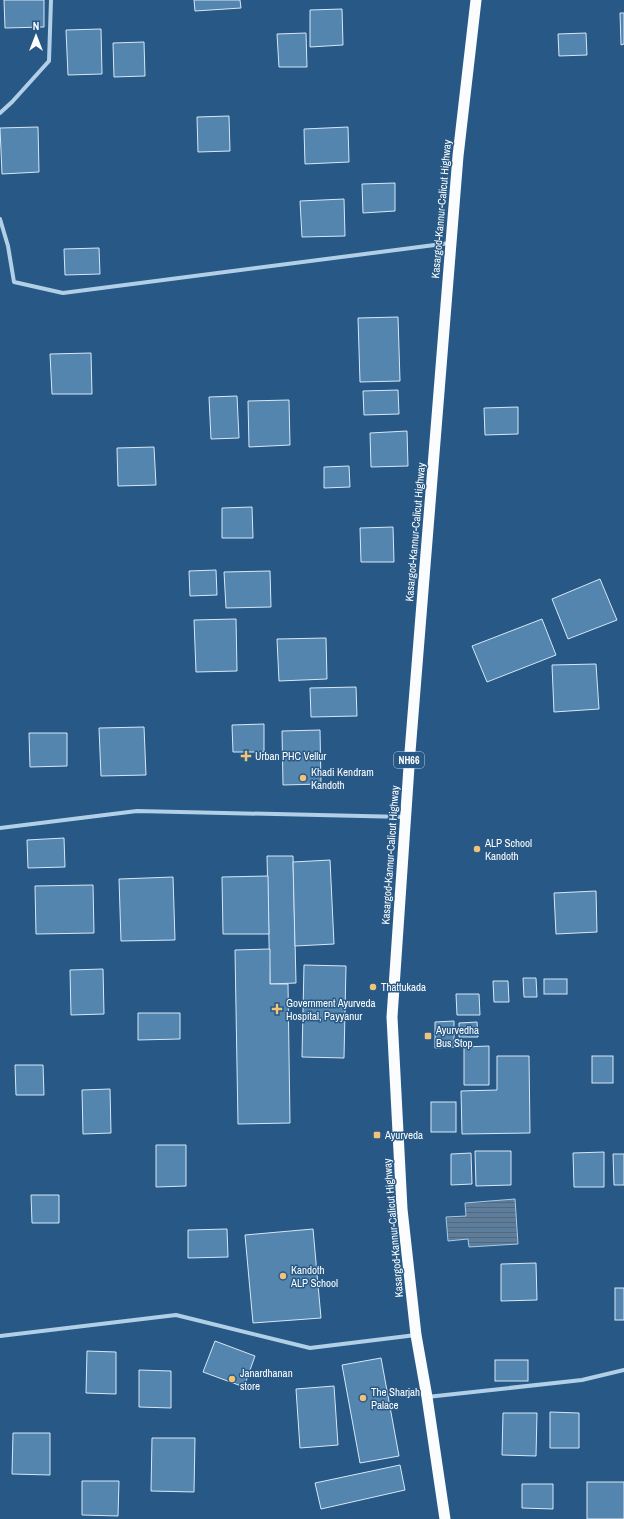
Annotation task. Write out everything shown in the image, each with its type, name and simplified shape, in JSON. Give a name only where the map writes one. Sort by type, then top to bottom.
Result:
[{"type":"highway","name":"Kasargod-Kannur-Calicut Highway","points":[[445,1519],[427,1397],[416,1335],[402,1209],[392,1017],[405,817],[458,156],[476,0]]},
{"type":"street","points":[[0,113],[49,61],[51,0]]},
{"type":"street","points":[[0,219],[8,246],[14,282],[63,293],[451,243]]},
{"type":"street","points":[[0,828],[137,811],[405,817]]},
{"type":"street","points":[[0,1336],[176,1315],[310,1348],[416,1335]]},
{"type":"street","points":[[427,1397],[582,1380],[624,1370]]},
{"type":"water","points":[[515,1199],[518,1244],[469,1247],[468,1239],[448,1241],[446,1217],[466,1216],[465,1203]]},
{"type":"building","points":[[4,0],[44,0],[44,27],[5,28]]},
{"type":"building","points":[[194,0],[240,0],[241,8],[195,11]]},
{"type":"building","points":[[342,9],[343,45],[310,47],[310,10]]},
{"type":"building","points":[[620,13],[624,13],[624,44],[621,45]]},
{"type":"building","points":[[101,29],[102,74],[68,75],[66,30]]},
{"type":"building","points":[[306,33],[307,67],[279,67],[277,34]]},
{"type":"building","points":[[586,33],[587,55],[559,56],[558,34]]},
{"type":"building","points":[[144,42],[145,76],[114,77],[113,43]]},
{"type":"building","points":[[229,116],[230,151],[198,152],[197,117]]},
{"type":"building","points":[[38,127],[39,172],[2,174],[0,128]]},
{"type":"building","points":[[348,127],[349,162],[305,164],[304,129]]},
{"type":"building","points":[[395,183],[395,211],[363,213],[362,184]]},
{"type":"building","points":[[344,199],[345,236],[302,237],[300,201]]},
{"type":"building","points":[[99,248],[100,274],[65,275],[64,249]]},
{"type":"building","points":[[398,317],[400,381],[360,382],[358,318]]},
{"type":"building","points":[[91,353],[92,394],[52,394],[50,354]]},
{"type":"building","points":[[398,390],[399,414],[364,415],[363,391]]},
{"type":"building","points":[[237,396],[239,438],[211,439],[209,397]]},
{"type":"building","points":[[289,400],[290,445],[249,447],[248,401]]},
{"type":"building","points":[[518,407],[518,434],[485,435],[484,408]]},
{"type":"building","points":[[407,431],[408,466],[371,467],[370,433]]},
{"type":"building","points":[[154,447],[156,485],[118,486],[117,448]]},
{"type":"building","points":[[349,466],[350,487],[324,488],[324,467]]},
{"type":"building","points":[[252,507],[253,538],[222,538],[222,508]]},
{"type":"building","points":[[393,527],[394,562],[361,562],[360,528]]},
{"type":"building","points":[[216,570],[217,595],[190,596],[189,571]]},
{"type":"building","points":[[270,571],[271,607],[226,608],[224,572]]},
{"type":"building","points":[[600,579],[617,620],[568,639],[552,599]]},
{"type":"building","points":[[236,619],[237,671],[196,672],[194,620]]},
{"type":"building","points":[[542,619],[556,655],[487,682],[472,646]]},
{"type":"building","points":[[326,638],[327,679],[279,681],[277,639]]},
{"type":"building","points":[[596,664],[599,709],[554,712],[552,665]]},
{"type":"building","points":[[356,687],[357,716],[311,717],[310,688]]},
{"type":"building","points":[[264,724],[264,752],[233,752],[232,725]]},
{"type":"building","points":[[144,727],[146,775],[101,776],[99,728]]},
{"type":"building","points":[[320,730],[321,784],[283,785],[282,731]]},
{"type":"building","points":[[29,733],[67,733],[67,766],[30,767]]},
{"type":"building","points":[[64,838],[65,867],[28,868],[27,840]]},
{"type":"building","points":[[267,856],[293,856],[296,983],[270,984]]},
{"type":"building","points":[[330,860],[334,944],[295,946],[293,862]]},
{"type":"building","points":[[268,876],[269,934],[223,934],[222,877]]},
{"type":"building","points":[[173,877],[175,940],[121,941],[119,879]]},
{"type":"building","points":[[93,885],[94,933],[36,934],[35,886]]},
{"type":"building","points":[[596,891],[597,932],[556,934],[554,893]]},
{"type":"building","name":"Government Ayurveda Hospital, Payyanur","points":[[270,949],[270,984],[288,984],[290,1123],[238,1124],[235,950]]},
{"type":"building","points":[[304,965],[346,966],[344,1058],[302,1057]]},
{"type":"building","points":[[103,969],[104,1014],[71,1015],[70,970]]},
{"type":"building","points":[[523,978],[536,978],[537,997],[524,997]]},
{"type":"building","points":[[544,979],[567,979],[567,994],[544,994]]},
{"type":"building","points":[[493,981],[508,981],[509,1002],[494,1002]]},
{"type":"building","points":[[456,994],[479,994],[480,1015],[457,1015]]},
{"type":"building","points":[[138,1013],[180,1013],[180,1039],[138,1040]]},
{"type":"building","points":[[454,1021],[454,1047],[435,1048],[435,1022]]},
{"type":"building","points":[[477,1022],[478,1037],[459,1037],[459,1023]]},
{"type":"building","points":[[489,1046],[489,1085],[464,1085],[464,1047]]},
{"type":"building","points":[[497,1056],[529,1056],[530,1133],[462,1134],[461,1091],[497,1090]]},
{"type":"building","points":[[592,1056],[613,1056],[613,1083],[592,1083]]},
{"type":"building","points":[[15,1065],[43,1065],[44,1095],[16,1095]]},
{"type":"building","points":[[110,1089],[111,1133],[83,1134],[82,1090]]},
{"type":"building","points":[[431,1102],[456,1102],[456,1132],[431,1132]]},
{"type":"building","points":[[156,1145],[186,1145],[186,1186],[156,1187]]},
{"type":"building","points":[[475,1151],[511,1151],[511,1185],[476,1186]]},
{"type":"building","points":[[604,1152],[604,1187],[574,1187],[573,1153]]},
{"type":"building","points":[[471,1153],[472,1184],[451,1185],[451,1154]]},
{"type":"building","points":[[613,1154],[624,1154],[624,1185],[614,1185]]},
{"type":"building","points":[[31,1195],[59,1195],[59,1223],[32,1223]]},
{"type":"building","points":[[227,1229],[228,1257],[188,1258],[188,1230]]},
{"type":"building","name":"Kandoth ALP School","points":[[313,1229],[321,1318],[253,1323],[245,1235]]},
{"type":"building","points":[[536,1263],[537,1300],[501,1301],[501,1264]]},
{"type":"building","points":[[615,1288],[624,1288],[624,1320],[615,1320]]},
{"type":"building","points":[[215,1341],[255,1356],[244,1387],[203,1372]]},
{"type":"building","points":[[87,1351],[116,1352],[116,1394],[86,1393]]},
{"type":"building","points":[[381,1358],[399,1456],[360,1463],[342,1365]]},
{"type":"building","points":[[495,1360],[528,1360],[528,1381],[495,1381]]},
{"type":"building","points":[[139,1370],[171,1371],[171,1408],[139,1407]]},
{"type":"building","points":[[334,1386],[338,1445],[300,1448],[296,1389]]},
{"type":"building","points":[[550,1412],[579,1413],[579,1448],[550,1448]]},
{"type":"building","points":[[503,1413],[537,1413],[536,1456],[502,1455]]},
{"type":"building","points":[[13,1433],[50,1433],[50,1475],[12,1474]]},
{"type":"building","points":[[152,1438],[195,1438],[194,1492],[151,1491]]},
{"type":"building","points":[[400,1465],[405,1490],[321,1509],[315,1483]]},
{"type":"building","points":[[82,1481],[119,1481],[118,1516],[82,1515]]},
{"type":"building","points":[[587,1482],[624,1482],[624,1519],[587,1519]]},
{"type":"building","points":[[522,1484],[553,1484],[553,1509],[522,1508]]},
{"type":"place","name":"Urban PHC Vellur","points":[[246,756]]},
{"type":"place","name":"Khadi Kendram Kandoth","points":[[303,778]]},
{"type":"place","name":"ALP School Kandoth","points":[[477,849]]},
{"type":"place","name":"Thattukada","points":[[373,987]]},
{"type":"place","name":"Government Ayurveda Hospital, Payyanur","points":[[277,1009]]},
{"type":"place","name":"Ayurvedha Bus Stop","points":[[428,1036]]},
{"type":"place","name":"Ayurveda","points":[[377,1135]]},
{"type":"place","name":"Kandoth ALP School","points":[[283,1276]]},
{"type":"place","name":"Janardhanan store","points":[[232,1379]]},
{"type":"place","name":"The Sharjah Palace","points":[[363,1398]]}]
